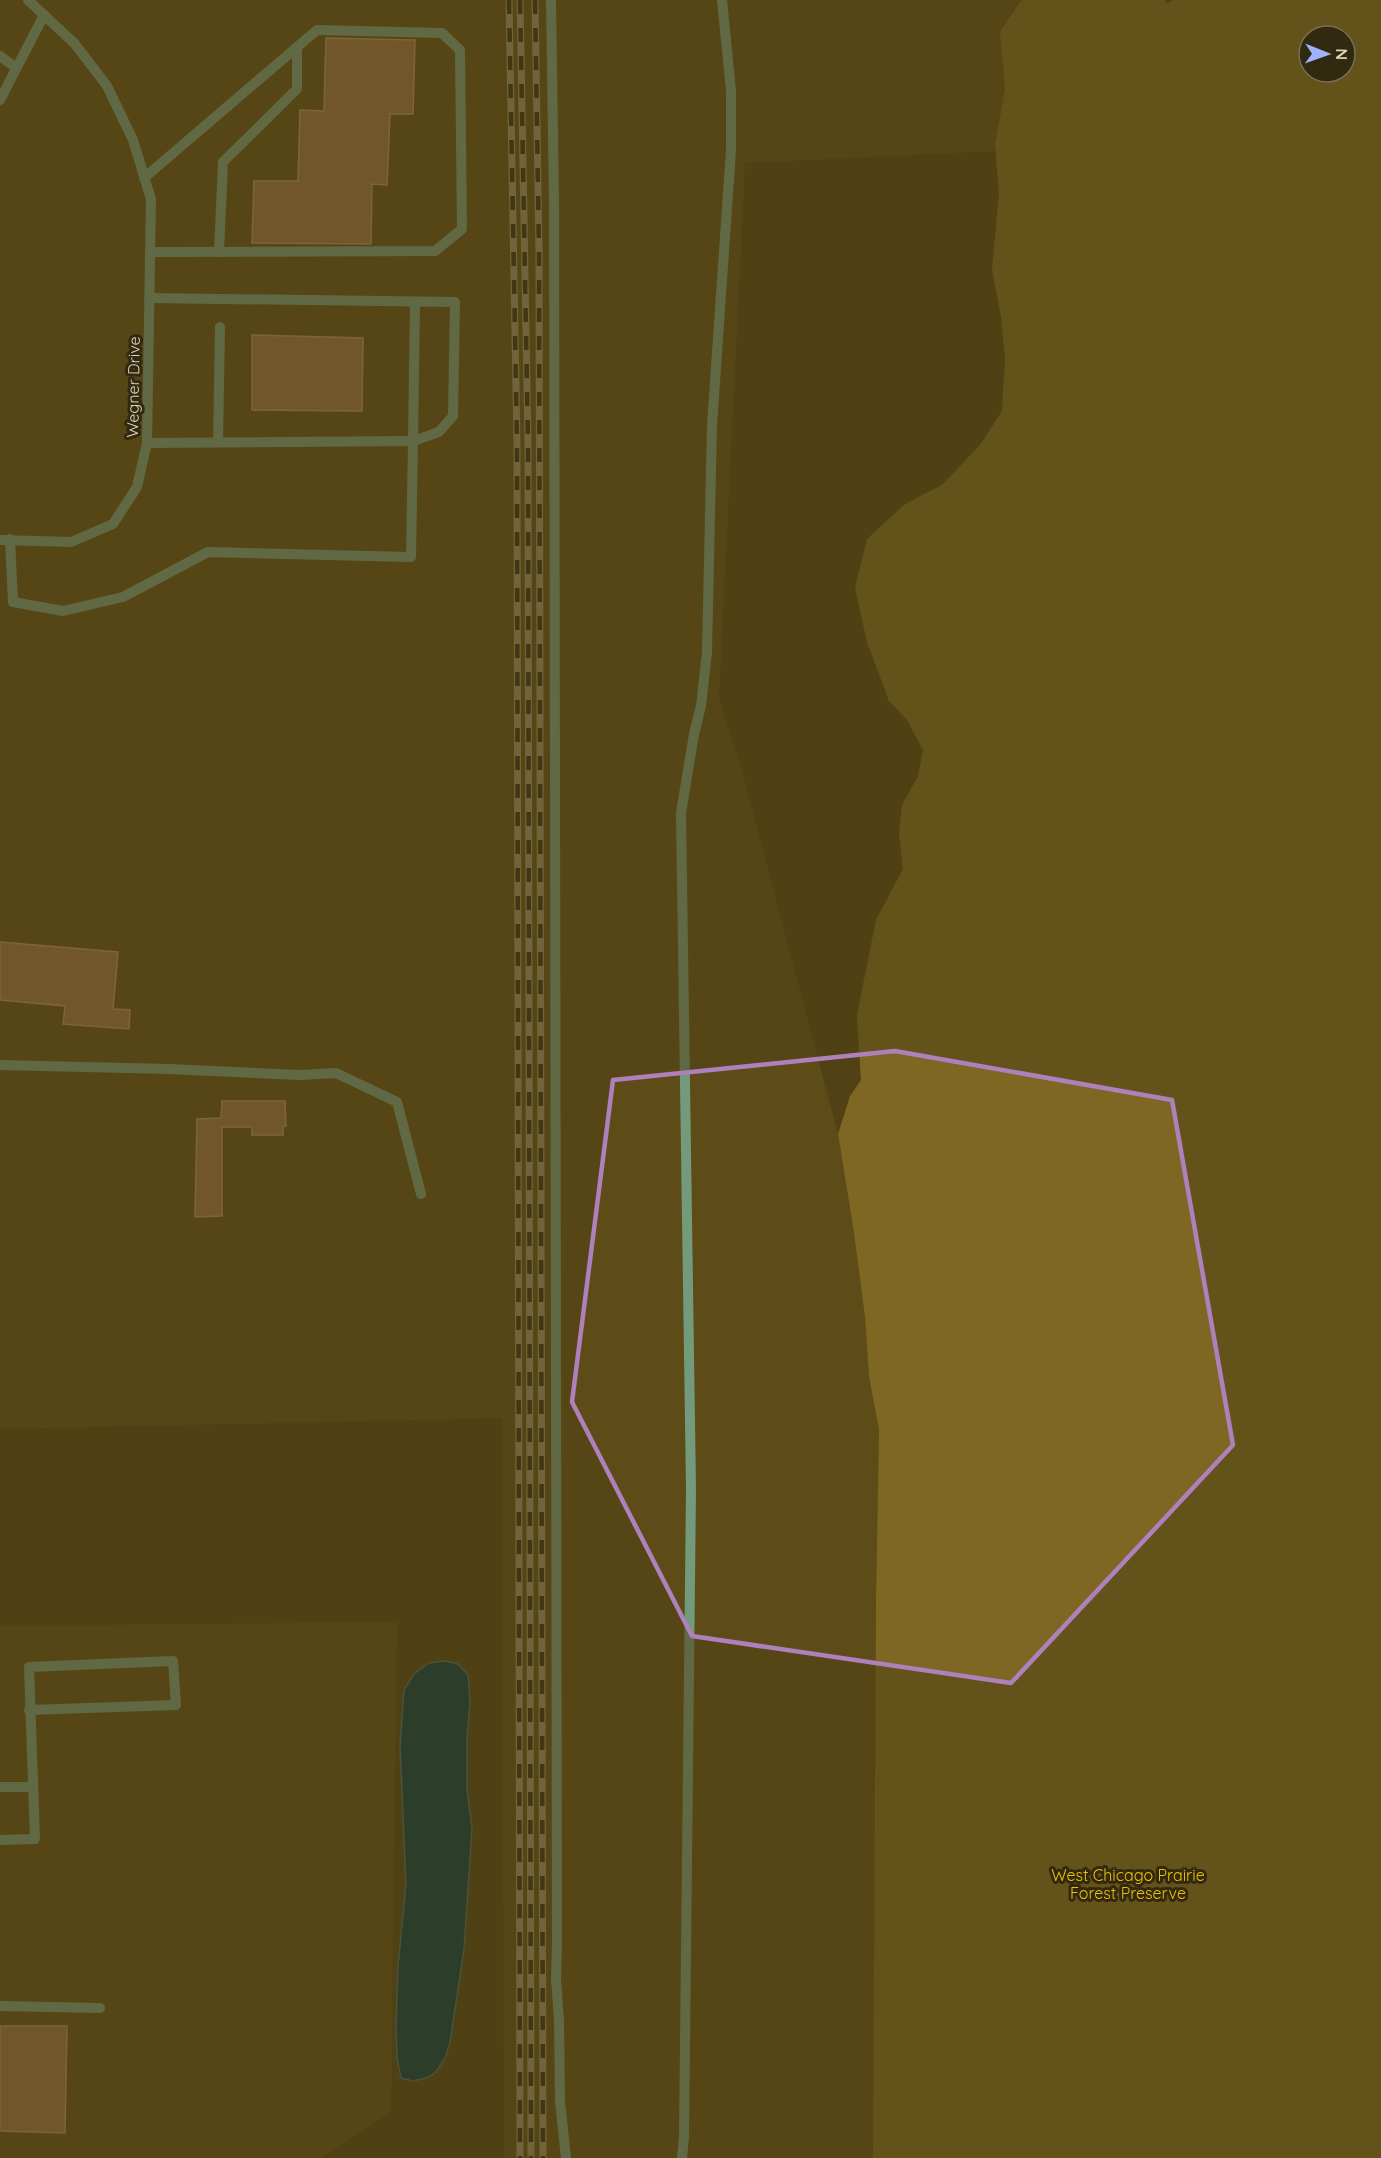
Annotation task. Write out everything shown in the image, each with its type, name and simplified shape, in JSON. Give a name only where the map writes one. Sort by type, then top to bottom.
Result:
[{"type":"street","name":"Wegner Drive","points":[[5,540],[71,542],[113,524],[137,487],[147,443],[151,199],[133,140],[106,86],[75,44],[28,0]]},
{"type":"street","points":[[551,0],[554,202],[556,1979],[560,2102],[566,2158]]},
{"type":"street","points":[[682,2158],[691,1489],[681,813],[701,706],[707,652],[712,425],[731,150],[731,91],[722,0]]},
{"type":"street","points":[[0,100],[44,15]]},
{"type":"street","points":[[144,178],[317,30],[442,33],[460,50],[462,229],[435,251],[150,252]]},
{"type":"street","points":[[219,252],[223,162],[297,89],[297,47]]},
{"type":"street","points":[[0,56],[16,68]]},
{"type":"street","points":[[147,443],[413,441],[439,432],[453,416],[455,302],[149,298]]},
{"type":"street","points":[[5,540],[13,602],[63,611],[123,597],[208,552],[411,557],[415,302]]},
{"type":"street","points":[[218,442],[220,327]]},
{"type":"street","points":[[0,1065],[300,1075],[336,1073],[397,1102],[422,1194]]},
{"type":"street","points":[[0,1840],[35,1839],[29,1710],[29,1667],[173,1661],[176,1706],[29,1710]]},
{"type":"street","points":[[0,1787],[33,1787]]},
{"type":"street","points":[[0,2006],[100,2008]]},
{"type":"highlighted area","points":[[895,1051],[1172,1100],[1233,1445],[1011,1683],[692,1636],[572,1402],[613,1080]]},
{"type":"shaded area","points":[[0,0],[1024,0],[1020,2],[1001,32],[1005,89],[995,151],[745,163],[719,697],[743,775],[838,1134],[865,1317],[869,1377],[879,1429],[873,2158],[504,2158],[502,1418],[0,1429]]},
{"type":"shaded area","points":[[397,1622],[391,2112],[322,2158],[0,2158],[0,1626]]},
{"type":"green space","name":"West Chicago Prairie Forest Preserve","points":[[1024,0],[1165,0],[1166,4],[1173,0],[1381,0],[1381,2158],[873,2158],[879,1429],[869,1377],[865,1317],[838,1134],[850,1096],[861,1080],[857,1015],[876,920],[903,869],[899,833],[902,805],[918,776],[923,750],[907,720],[889,701],[867,642],[855,587],[867,539],[905,504],[942,485],[980,445],[1002,411],[1005,359],[1001,317],[992,269],[999,194],[995,145],[1005,89],[1000,32],[1020,2]]},
{"type":"water","points":[[444,1661],[458,1664],[468,1675],[470,1701],[467,1789],[472,1828],[464,1949],[450,2042],[445,2058],[435,2073],[413,2081],[401,2078],[397,2057],[396,2027],[398,1966],[406,1884],[400,1746],[404,1690],[414,1674],[429,1663]]},
{"type":"building","points":[[326,38],[415,40],[413,114],[390,114],[387,185],[372,184],[371,244],[252,243],[254,181],[298,181],[300,110],[324,111]]},
{"type":"building","points":[[252,335],[363,338],[362,411],[252,410]]},
{"type":"building","points":[[0,942],[118,952],[113,1009],[130,1010],[129,1029],[63,1024],[65,1006],[0,1000]]},
{"type":"building","points":[[222,1101],[285,1101],[286,1126],[283,1127],[283,1135],[252,1135],[252,1127],[222,1127],[222,1216],[195,1217],[197,1119],[221,1118]]},
{"type":"building","points":[[0,2026],[67,2026],[65,2133],[0,2131]]},
{"type":"railway","points":[[509,0],[517,445],[520,2158]]},
{"type":"railway","points":[[520,0],[528,444],[531,2158]]},
{"type":"railway","points":[[535,0],[539,252],[543,2158]]}]
